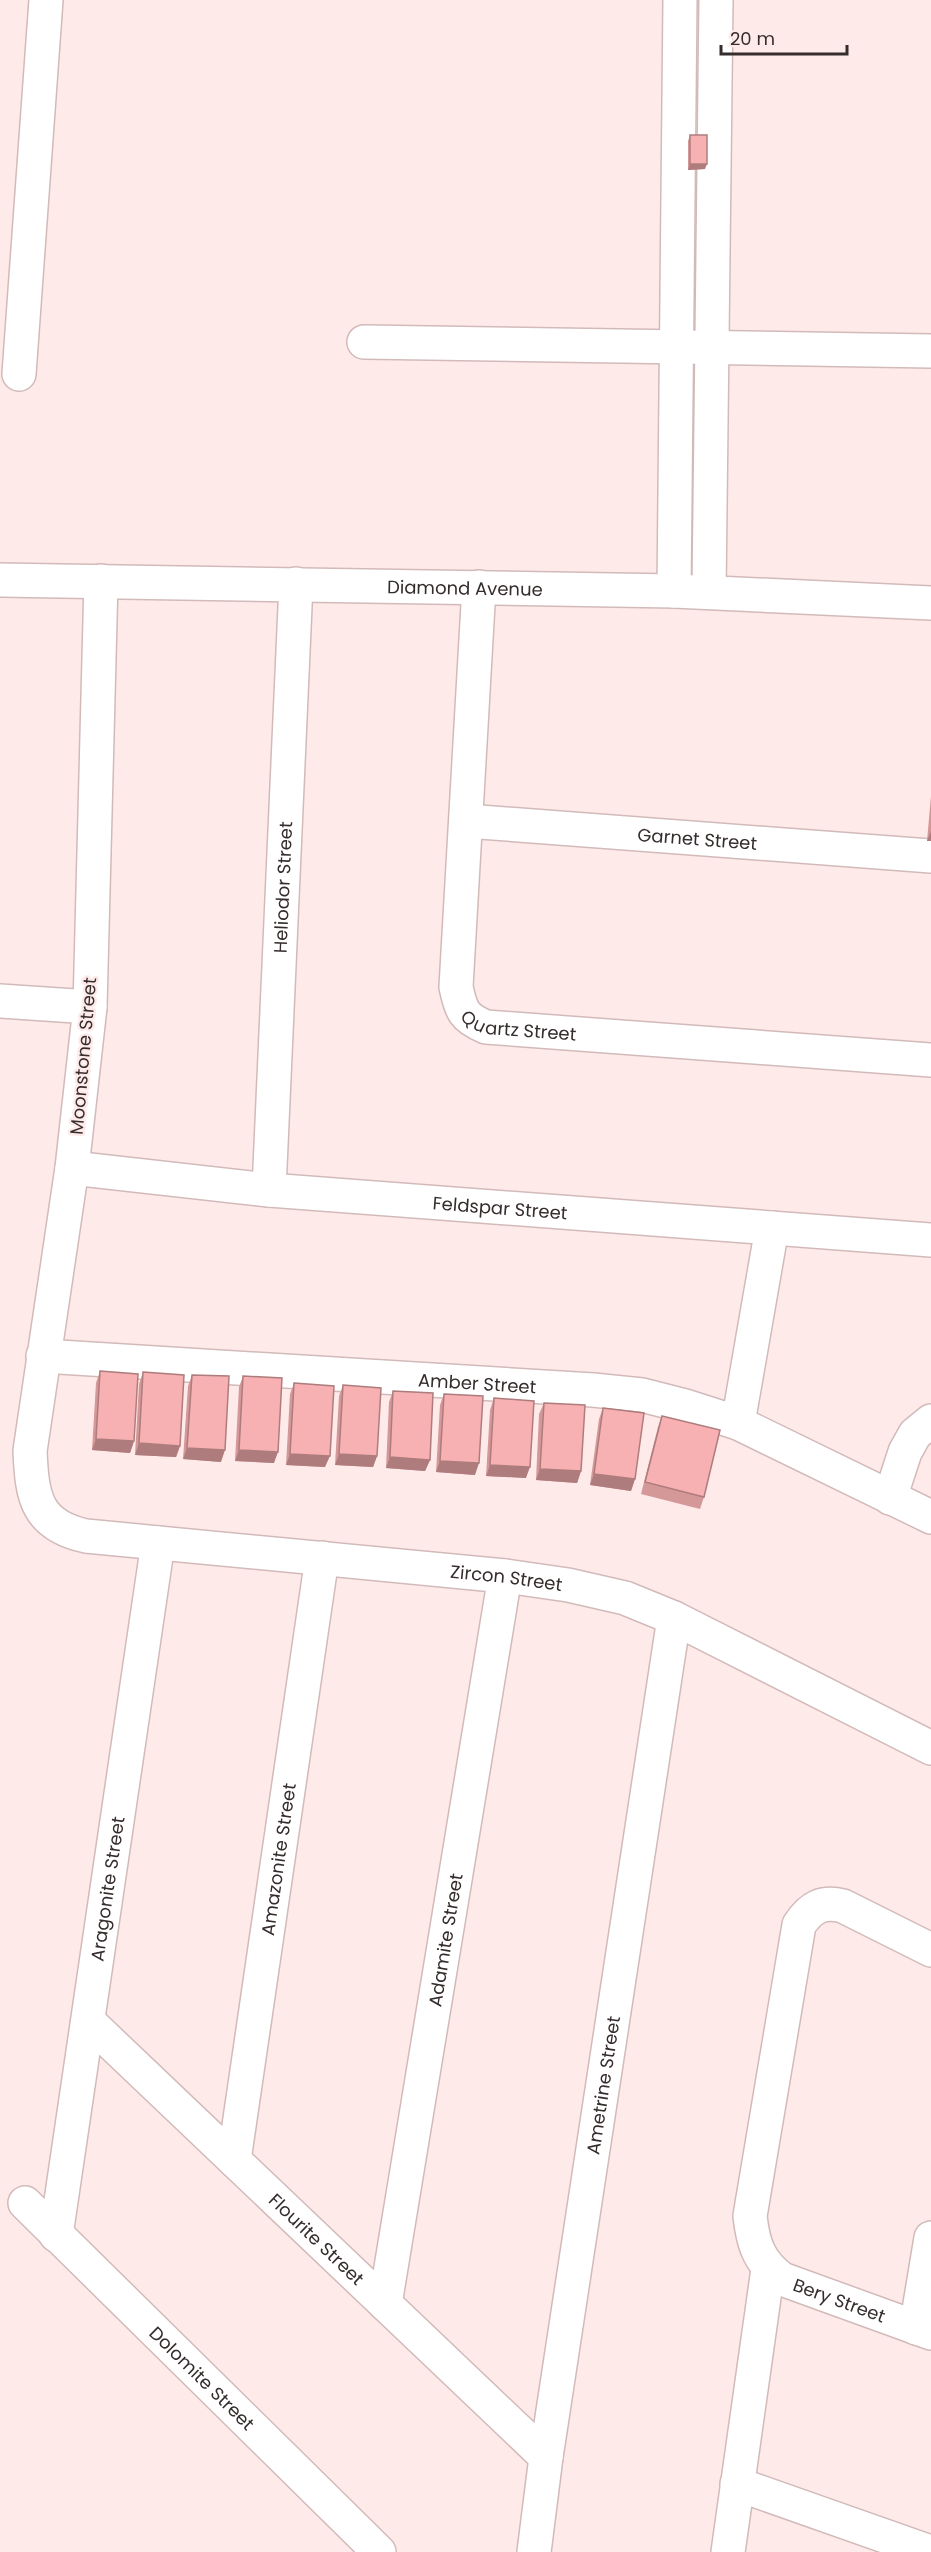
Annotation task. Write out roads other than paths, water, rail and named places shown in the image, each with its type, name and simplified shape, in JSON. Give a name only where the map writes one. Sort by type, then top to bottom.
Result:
[{"type":"street","points":[[19,374],[46,0]]},
{"type":"street","points":[[674,591],[680,0]]},
{"type":"street","points":[[709,592],[716,0]]},
{"type":"street","points":[[679,101],[715,102]]},
{"type":"street","points":[[364,342],[931,351]]},
{"type":"street","name":"Diamond Avenue","points":[[0,580],[674,591],[931,603]]},
{"type":"street","name":"Moonstone Street","points":[[50,1522],[37,1504],[31,1481],[30,1461],[43,1356],[72,1168],[90,1007],[101,581]]},
{"type":"street","name":"Heliodor Street","points":[[269,1190],[296,584]]},
{"type":"street","name":"Quartz Street","points":[[479,587],[456,987],[463,1013],[472,1021],[486,1027],[931,1060]]},
{"type":"street","name":"Garnet Street","points":[[466,821],[931,856]]},
{"type":"street","points":[[0,1001],[90,1007]]},
{"type":"street","name":"Feldspar Street","points":[[72,1168],[269,1190],[931,1240]]},
{"type":"street","points":[[738,1423],[772,1228]]},
{"type":"street","name":"Amber Street","points":[[43,1356],[593,1390],[642,1395],[738,1423],[931,1517]]},
{"type":"street","points":[[890,1498],[905,1452],[915,1434],[931,1421]]},
{"type":"street","name":"Zircon Street","points":[[50,1522],[66,1531],[86,1536],[505,1576],[568,1585],[625,1598],[674,1618],[931,1748]]},
{"type":"street","name":"Aragonite Street","points":[[56,2235],[158,1543]]},
{"type":"street","name":"Amazonite Street","points":[[234,2160],[322,1558]]},
{"type":"street","name":"Adamite Street","points":[[385,2304],[505,1576]]},
{"type":"street","name":"Ametrine Street","points":[[534,2552],[546,2457],[674,1618]]},
{"type":"street","points":[[728,2552],[763,2261],[750,2216],[799,1924],[818,1906],[830,1903],[843,1906],[931,1950]]},
{"type":"street","name":"Flourite Street","points":[[88,2021],[546,2457]]},
{"type":"street","name":"Dolomite Street","points":[[25,2203],[379,2552]]},
{"type":"street","points":[[924,2331],[931,2238]]},
{"type":"street","name":"Bery Street","points":[[763,2261],[782,2278],[924,2331]]},
{"type":"street","points":[[737,2484],[930,2552]]}]
